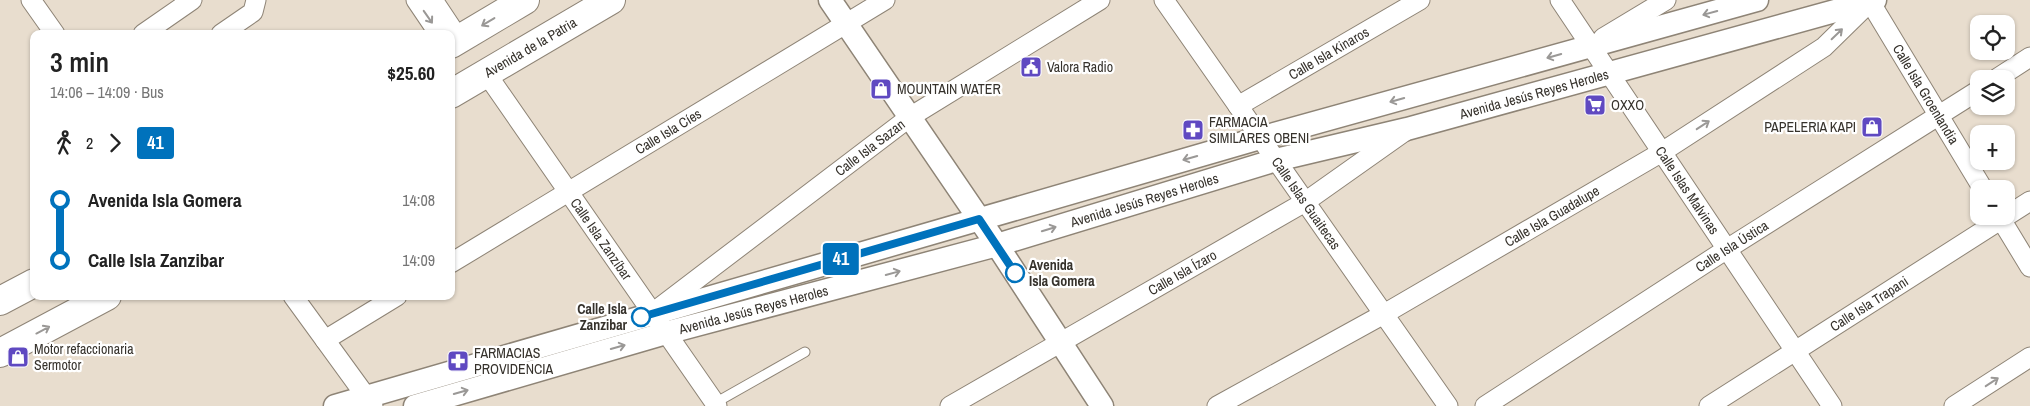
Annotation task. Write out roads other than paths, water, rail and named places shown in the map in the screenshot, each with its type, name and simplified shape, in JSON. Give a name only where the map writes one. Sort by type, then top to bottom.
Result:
[{"type":"main road","points":[[455,36],[525,0]]},
{"type":"main road","name":"Avenida de la Patria","points":[[455,92],[611,0]]},
{"type":"main road","points":[[0,300],[30,285]]},
{"type":"main road","points":[[0,353],[99,300]]},
{"type":"street","points":[[31,0],[52,30]]},
{"type":"street","points":[[148,30],[192,0]]},
{"type":"street","points":[[227,30],[254,12],[256,0]]},
{"type":"street","points":[[416,0],[442,30]]},
{"type":"street","points":[[433,0],[446,30]]},
{"type":"street","points":[[830,0],[979,219],[1102,406]]},
{"type":"street","name":"Calle Isla Cíes","points":[[455,262],[885,0]]},
{"type":"street","name":"Calle Isla Sazan","points":[[652,313],[910,118],[1100,0]]},
{"type":"street","name":"Calle Islas Guaitecas","points":[[1164,0],[1448,406]]},
{"type":"street","name":"Calle Isla Kinaros","points":[[1238,106],[1420,0]]},
{"type":"street","name":"Calle Islas Malvinas","points":[[1560,0],[1832,406]]},
{"type":"street","points":[[1590,46],[1666,0]]},
{"type":"street","name":"Avenida Jesús Reyes Heroles","points":[[335,406],[370,401],[652,313],[1260,138],[1757,0]]},
{"type":"street","name":"Avenida Jesús Reyes Heroles","points":[[415,406],[666,333],[996,245],[1276,160],[1407,129],[1871,1]]},
{"type":"street","name":"Calle Isla Groenlandia","points":[[1871,1],[1978,180]]},
{"type":"street","name":"Calle Isla Guadalupe","points":[[1217,406],[1384,314],[1662,152],[1824,47],[1871,1]]},
{"type":"street","points":[[2011,70],[2030,58]]},
{"type":"street","name":"Calle Isla Zanzíbar","points":[[486,73],[716,405]]},
{"type":"street","name":"Calle Isla Ústica","points":[[1485,406],[1727,249],[1970,96]]},
{"type":"street","name":"Calle Isla Ízaro","points":[[950,406],[1306,202],[1407,129]]},
{"type":"street","name":"Calle Isla Trapani","points":[[2015,210],[2030,202]]},
{"type":"street","name":"Calle Isla Trapani","points":[[1709,406],[1989,225]]},
{"type":"street","points":[[2004,225],[2030,267]]},
{"type":"street","points":[[296,300],[370,401]]},
{"type":"street","points":[[325,340],[391,300]]},
{"type":"street","points":[[1954,406],[2030,357]]},
{"type":"lane","points":[[716,405],[805,352]]},
{"type":"place","name":"Valora Radio","points":[[1031,67]]},
{"type":"place","name":"MOUNTAIN WATER","points":[[881,89]]},
{"type":"place","name":"OXXO","points":[[1595,105]]},
{"type":"place","name":"PAPELERIA KAPI","points":[[1872,127]]},
{"type":"place","name":"FARMACIA SIMILARES OBENI","points":[[1193,130]]},
{"type":"place","name":"Avenida Isla Gomera","points":[[1015,273]]},
{"type":"place","name":"Calle Isla Zanzibar","points":[[641,317]]},
{"type":"place","name":"Motor refaccionaria Sermotor","points":[[18,357]]},
{"type":"place","name":"FARMACIAS PROVIDENCIA","points":[[458,361]]}]
